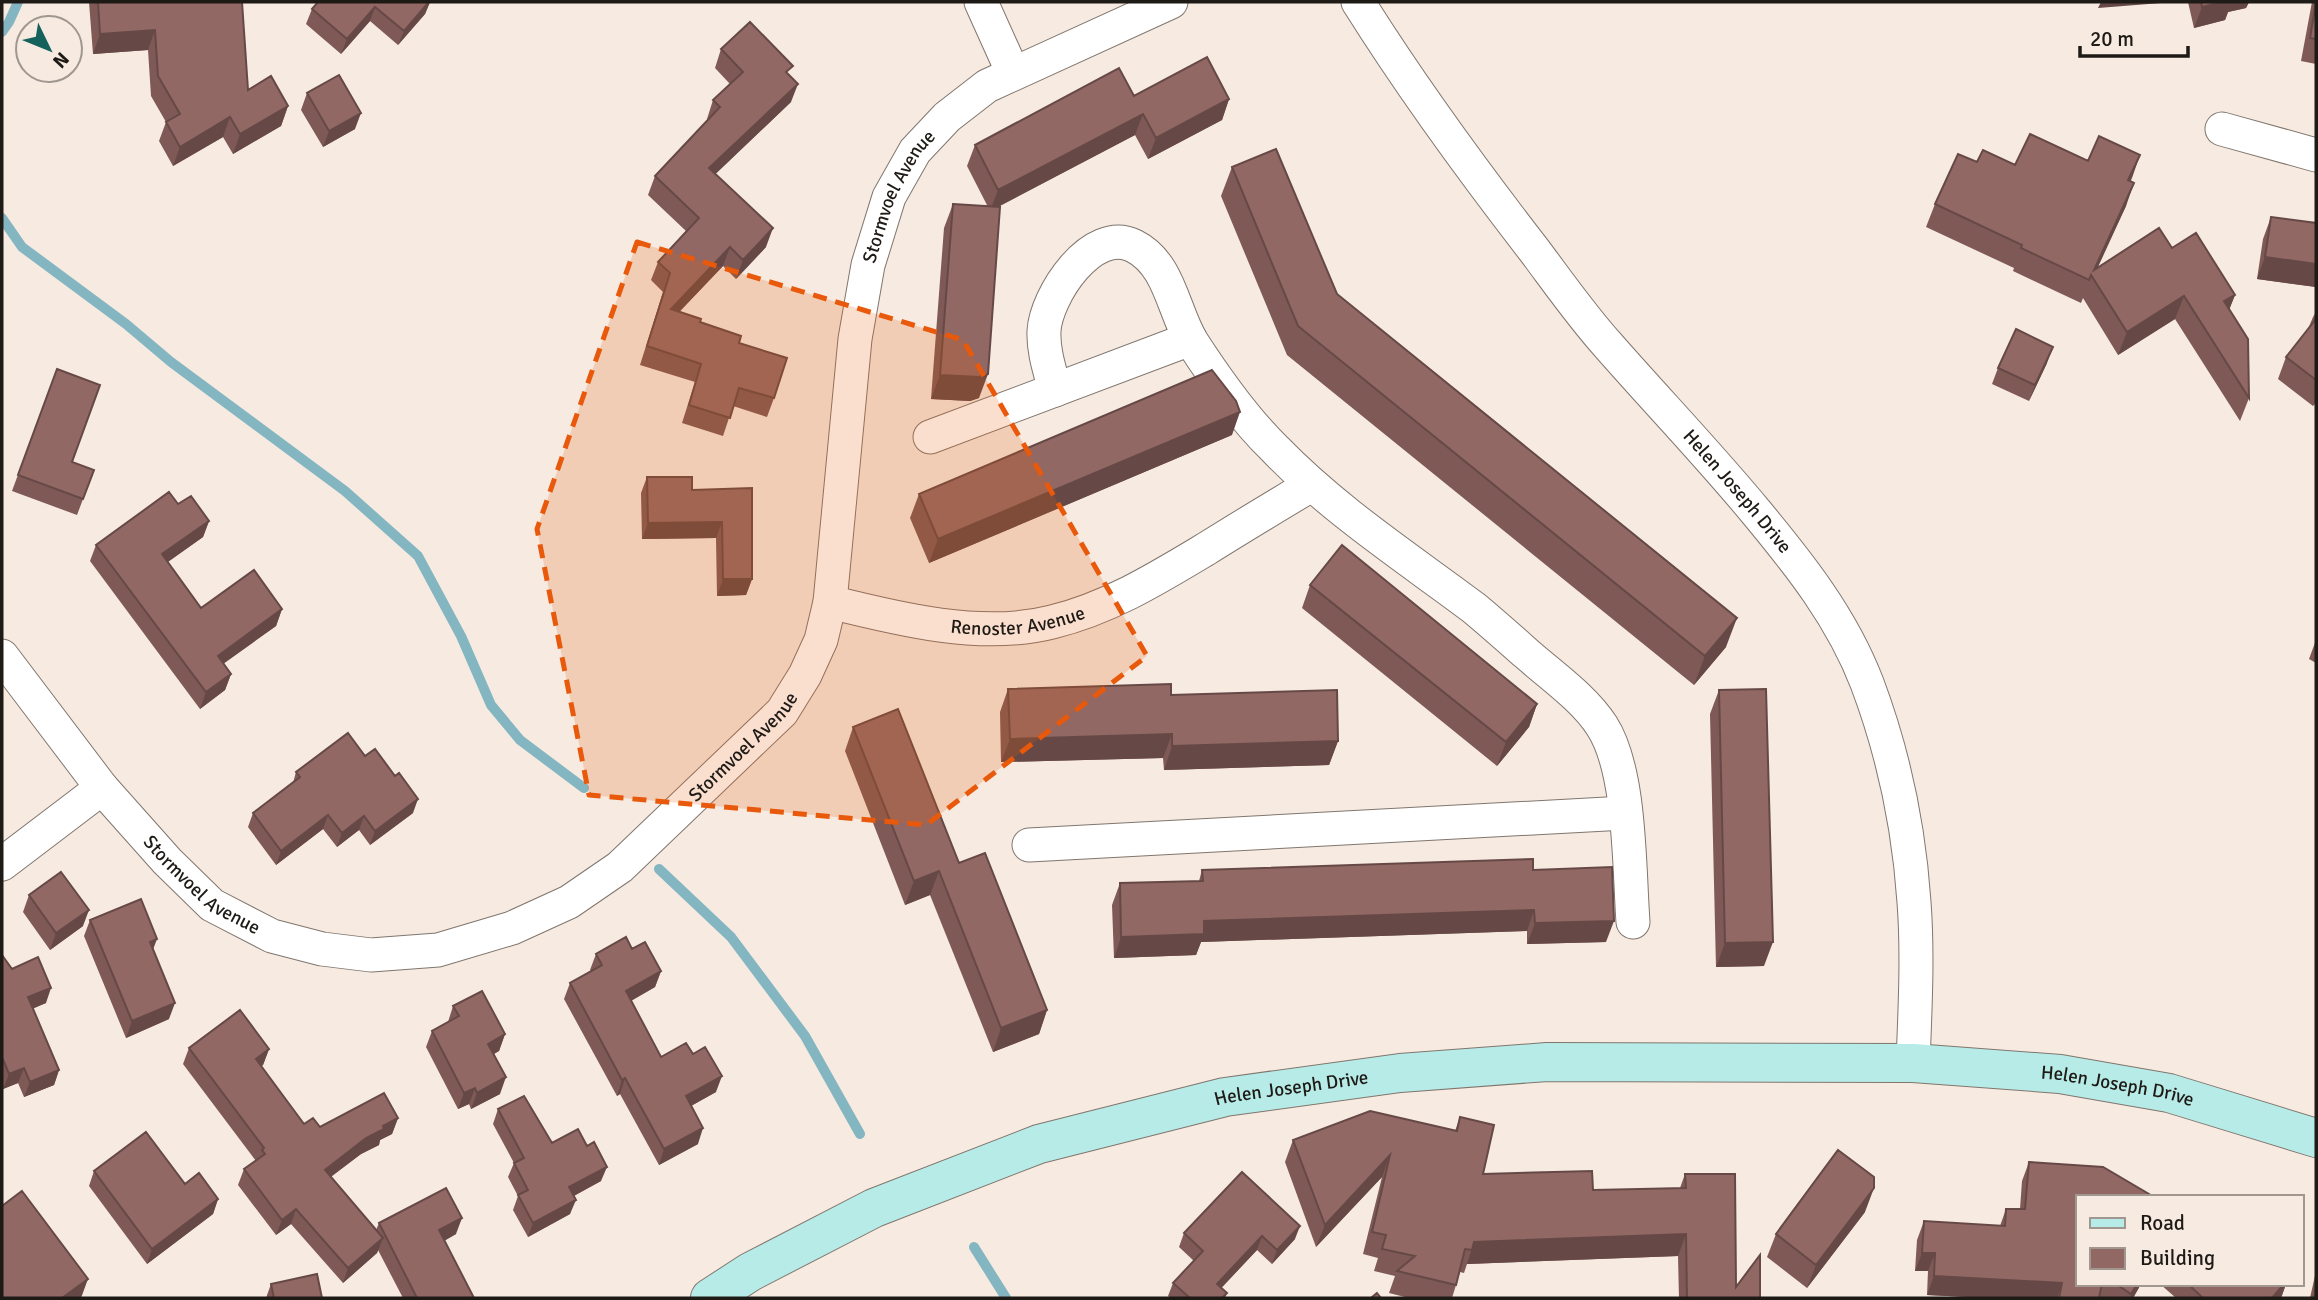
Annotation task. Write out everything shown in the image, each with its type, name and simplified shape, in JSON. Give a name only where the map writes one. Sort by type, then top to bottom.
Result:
[{"type":"street","points":[[981,2],[1013,73]]},
{"type":"street","name":"Stormvoel Avenue","points":[[2,656],[102,788],[167,861],[212,905],[272,936],[322,949],[372,955],[438,950],[512,928],[569,902],[620,867],[782,712],[805,675],[821,640],[830,602],[856,339],[867,265],[889,197],[915,151],[947,117],[987,86],[1171,2]]},
{"type":"street","name":"Helen Joseph Drive","points":[[1358,2],[1393,57],[1480,180],[1597,332],[1800,564],[1835,616],[1866,681],[1885,738],[1902,811],[1914,901],[1916,970],[1913,1063]]},
{"type":"street","points":[[2222,129],[2316,155]]},
{"type":"street","points":[[1055,390],[1046,358],[1044,331],[1051,302],[1066,274],[1091,253],[1112,242],[1131,245],[1147,255],[1163,276],[1190,339],[1245,416],[1273,448],[1311,485],[1475,609],[1580,702],[1602,725],[1617,757],[1625,814],[1633,922]]},
{"type":"street","points":[[930,437],[1190,339]]},
{"type":"street","name":"Renoster Avenue","points":[[830,602],[909,621],[958,627],[1005,628],[1050,623],[1110,604],[1311,485]]},
{"type":"street","points":[[2,864],[102,788]]},
{"type":"street","points":[[1029,845],[1625,814]]},
{"type":"street","name":"Helen Joseph Drive","points":[[710,1298],[750,1272],[874,1208],[1039,1144],[1225,1097],[1400,1073],[1547,1062],[1913,1063],[2060,1074],[2169,1093],[2316,1138]]},
{"type":"highlighted area","points":[[637,242],[963,340],[1147,656],[926,825],[589,795],[537,529]]},
{"type":"building","points":[[98,2],[242,2],[248,90],[271,76],[288,106],[240,134],[230,117],[180,147],[166,122],[180,114],[158,76],[155,30],[100,34]]},
{"type":"building","points":[[318,2],[429,2],[404,31],[375,7],[347,39],[312,9]]},
{"type":"building","points":[[2201,2],[2223,2],[2202,7]]},
{"type":"building","points":[[2316,2],[2316,39],[2310,38]]},
{"type":"building","points":[[750,22],[793,66],[786,72],[798,84],[709,168],[773,228],[743,260],[730,247],[671,309],[741,336],[739,343],[787,358],[774,398],[739,388],[730,418],[689,405],[701,364],[647,346],[670,273],[658,262],[699,218],[655,176],[720,107],[713,100],[743,72],[721,49]]},
{"type":"building","points":[[1207,57],[1229,99],[1156,138],[1143,114],[998,190],[975,145],[1119,68],[1134,96]]},
{"type":"building","points":[[339,75],[361,113],[329,131],[307,93]]},
{"type":"building","points":[[2030,134],[2088,161],[2099,136],[2140,155],[2128,180],[2134,183],[2094,270],[2159,228],[2172,248],[2196,233],[2235,295],[2224,301],[2248,339],[2249,398],[2184,296],[2127,332],[2091,275],[2089,280],[1935,204],[1958,154],[1977,162],[1983,150],[2015,165]]},
{"type":"building","points":[[1276,149],[1337,294],[1737,618],[1705,656],[1298,326],[1232,167]]},
{"type":"building","points":[[953,204],[1000,207],[988,374],[979,377],[940,375]]},
{"type":"building","points":[[2271,217],[2316,223],[2316,264],[2265,257]]},
{"type":"building","points":[[2316,319],[2316,380],[2286,357]]},
{"type":"building","points":[[2016,329],[2053,347],[2035,385],[1998,368]]},
{"type":"building","points":[[57,369],[100,385],[72,462],[94,470],[83,499],[18,475]]},
{"type":"building","points":[[1212,370],[1236,401],[1240,412],[938,539],[919,494]]},
{"type":"building","points":[[647,477],[692,477],[692,490],[752,488],[752,579],[723,579],[722,522],[648,523]]},
{"type":"building","points":[[169,492],[178,504],[191,496],[209,521],[162,554],[201,608],[254,570],[282,609],[218,656],[231,674],[206,692],[96,545]]},
{"type":"building","points":[[1342,545],[1537,704],[1506,742],[1310,585]]},
{"type":"building","points":[[1171,684],[1171,695],[1337,690],[1338,741],[1172,746],[1172,734],[1010,739],[1008,689]]},
{"type":"building","points":[[1766,689],[1773,942],[1725,943],[1719,690]]},
{"type":"building","points":[[898,709],[959,863],[985,853],[1047,1010],[1001,1028],[939,871],[914,881],[853,727]]},
{"type":"building","points":[[348,733],[365,756],[375,749],[395,776],[399,773],[418,799],[375,831],[364,816],[342,833],[328,815],[281,851],[253,813],[300,777],[296,772]]},
{"type":"building","points":[[1533,859],[1533,870],[1612,867],[1614,921],[1535,923],[1534,910],[1204,921],[1204,934],[1121,937],[1120,883],[1203,881],[1202,870]]},
{"type":"building","points":[[61,872],[89,910],[56,933],[29,895]]},
{"type":"building","points":[[141,899],[157,939],[150,942],[175,1003],[132,1021],[90,920]]},
{"type":"building","points":[[626,937],[632,949],[645,942],[661,971],[626,991],[661,1057],[686,1043],[693,1054],[705,1047],[722,1076],[686,1096],[703,1128],[664,1149],[625,1078],[622,1080],[570,983],[602,965],[596,954]]},
{"type":"building","points":[[2,955],[12,969],[38,957],[51,988],[28,997],[59,1070],[30,1082],[24,1068],[9,1074],[2,1057]]},
{"type":"building","points":[[482,991],[505,1034],[488,1044],[506,1077],[477,1093],[475,1088],[464,1093],[432,1031],[459,1016],[453,1006]]},
{"type":"building","points":[[240,1010],[269,1049],[256,1059],[304,1124],[313,1118],[320,1127],[384,1093],[398,1118],[366,1138],[325,1170],[383,1238],[348,1268],[296,1209],[282,1220],[244,1169],[265,1154],[262,1150],[264,1148],[189,1048]]},
{"type":"building","points":[[524,1096],[552,1143],[578,1129],[587,1146],[594,1142],[607,1167],[569,1187],[576,1200],[533,1223],[518,1195],[528,1190],[514,1163],[524,1158],[498,1109]]},
{"type":"building","points":[[1370,1111],[1457,1131],[1460,1117],[1494,1125],[1483,1174],[1592,1171],[1593,1190],[1686,1188],[1685,1174],[1735,1174],[1736,1287],[1760,1255],[1760,1298],[1687,1298],[1686,1234],[1474,1242],[1472,1250],[1465,1249],[1456,1285],[1397,1271],[1415,1256],[1382,1249],[1386,1235],[1372,1232],[1390,1155],[1325,1225],[1293,1140]]},
{"type":"building","points":[[146,1132],[185,1184],[199,1173],[218,1199],[152,1249],[94,1171]]},
{"type":"building","points":[[1838,1150],[1874,1177],[1874,1188],[1816,1265],[1776,1234]]},
{"type":"building","points":[[2029,1162],[2103,1167],[2151,1195],[2076,1195],[2076,1286],[2102,1286],[2099,1298],[2059,1298],[2062,1283],[1934,1276],[1935,1253],[1922,1253],[1924,1221],[2005,1226],[2006,1209],[2025,1209]]},
{"type":"building","points":[[1242,1172],[1300,1226],[1277,1250],[1262,1236],[1217,1284],[1227,1293],[1222,1298],[1190,1298],[1173,1283],[1203,1251],[1184,1233]]},
{"type":"building","points":[[446,1188],[462,1218],[439,1230],[474,1298],[417,1298],[379,1223]]},
{"type":"building","points":[[22,1191],[88,1279],[62,1298],[2,1298],[2,1206]]},
{"type":"building","points":[[317,1274],[322,1298],[274,1298],[271,1284]]},
{"type":"building","points":[[2119,1286],[2136,1286],[2131,1294]]},
{"type":"building","points":[[2190,1286],[2282,1286],[2272,1298],[2203,1298]]},
{"type":"waterway","points":[[2,32],[18,2]]},
{"type":"waterway","points":[[2,218],[22,247],[345,491],[418,556],[461,636],[491,705],[520,740],[584,788]]},
{"type":"waterway","points":[[659,869],[731,937],[805,1036],[860,1134]]},
{"type":"waterway","points":[[974,1247],[1006,1298]]}]
